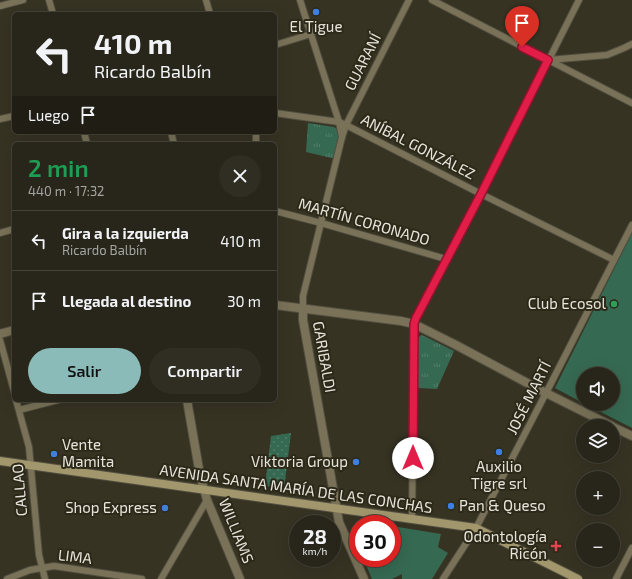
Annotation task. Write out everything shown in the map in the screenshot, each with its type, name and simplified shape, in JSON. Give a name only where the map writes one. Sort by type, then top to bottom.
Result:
[{"type":"main road","name":"AVENIDA SANTA MARÍA DE LAS CONCHAS","points":[[0,461],[476,528],[578,579]]},
{"type":"street","points":[[0,6],[23,0]]},
{"type":"street","points":[[49,0],[52,12]]},
{"type":"street","points":[[206,0],[209,12]]},
{"type":"street","points":[[300,0],[339,122],[342,137]]},
{"type":"street","name":"GUARANÍ","points":[[342,137],[346,125],[409,0]]},
{"type":"street","points":[[432,0],[632,103]]},
{"type":"street","points":[[412,519],[414,324],[579,0]]},
{"type":"street","points":[[277,44],[311,34]]},
{"type":"street","points":[[548,60],[606,55],[632,44]]},
{"type":"street","name":"ANÍBAL GONZÁLEZ","points":[[277,113],[339,122],[346,125],[614,260]]},
{"type":"street","points":[[0,120],[12,117]]},
{"type":"street","name":"GARIBALDI","points":[[342,137],[303,296],[303,320],[339,522],[364,579]]},
{"type":"street","name":"MARTÍN CORONADO","points":[[277,212],[446,259]]},
{"type":"street","name":"JOSÉ MARTÍ","points":[[443,579],[476,528],[632,225]]},
{"type":"street","points":[[0,233],[12,230]]},
{"type":"street","points":[[277,306],[401,321],[414,324],[598,419]]},
{"type":"street","points":[[0,334],[12,331]]},
{"type":"street","points":[[0,340],[12,384]]},
{"type":"street","name":"CALLAO","points":[[17,402],[29,448],[39,555],[44,579]]},
{"type":"street","points":[[19,410],[50,402]]},
{"type":"street","name":"WILLIAMS","points":[[186,402],[200,475],[208,500],[240,579]]},
{"type":"street","points":[[620,430],[632,436]]},
{"type":"street","points":[[161,579],[208,500]]},
{"type":"street","points":[[616,579],[632,548]]},
{"type":"street","name":"LIMA","points":[[7,579],[30,570],[54,566],[142,579]]},
{"type":"green space","points":[[308,123],[334,127],[338,130],[340,133],[340,141],[336,159],[306,152]]},
{"type":"green space","name":"Club Ecosol","points":[[632,233],[632,428],[620,422],[620,419],[614,419],[599,411],[620,411],[620,367],[576,367],[576,399],[555,388]]},
{"type":"green space","points":[[421,335],[454,351],[437,389],[418,388],[418,338]]},
{"type":"green space","points":[[291,433],[284,489],[265,486],[271,436]]},
{"type":"green space","points":[[401,527],[441,534],[438,547],[448,553],[432,579],[402,579],[402,574],[392,579],[372,579],[367,567],[401,567]]},
{"type":"place","name":"El Tigue","points":[[316,12]]},
{"type":"place","name":"Club Ecosol","points":[[614,304]]},
{"type":"place","name":"Auxilio Tigre srl","points":[[499,452]]},
{"type":"place","name":"Vente Mamita","points":[[54,454]]},
{"type":"place","name":"Viktoria Group","points":[[356,462]]},
{"type":"place","name":"Pan & Queso","points":[[451,506]]},
{"type":"place","name":"Shop Express","points":[[165,508]]},
{"type":"place","name":"Odontología Ricón","points":[[556,546]]},
{"type":"route","points":[[413,458],[414,324],[548,60],[522,47]]}]
